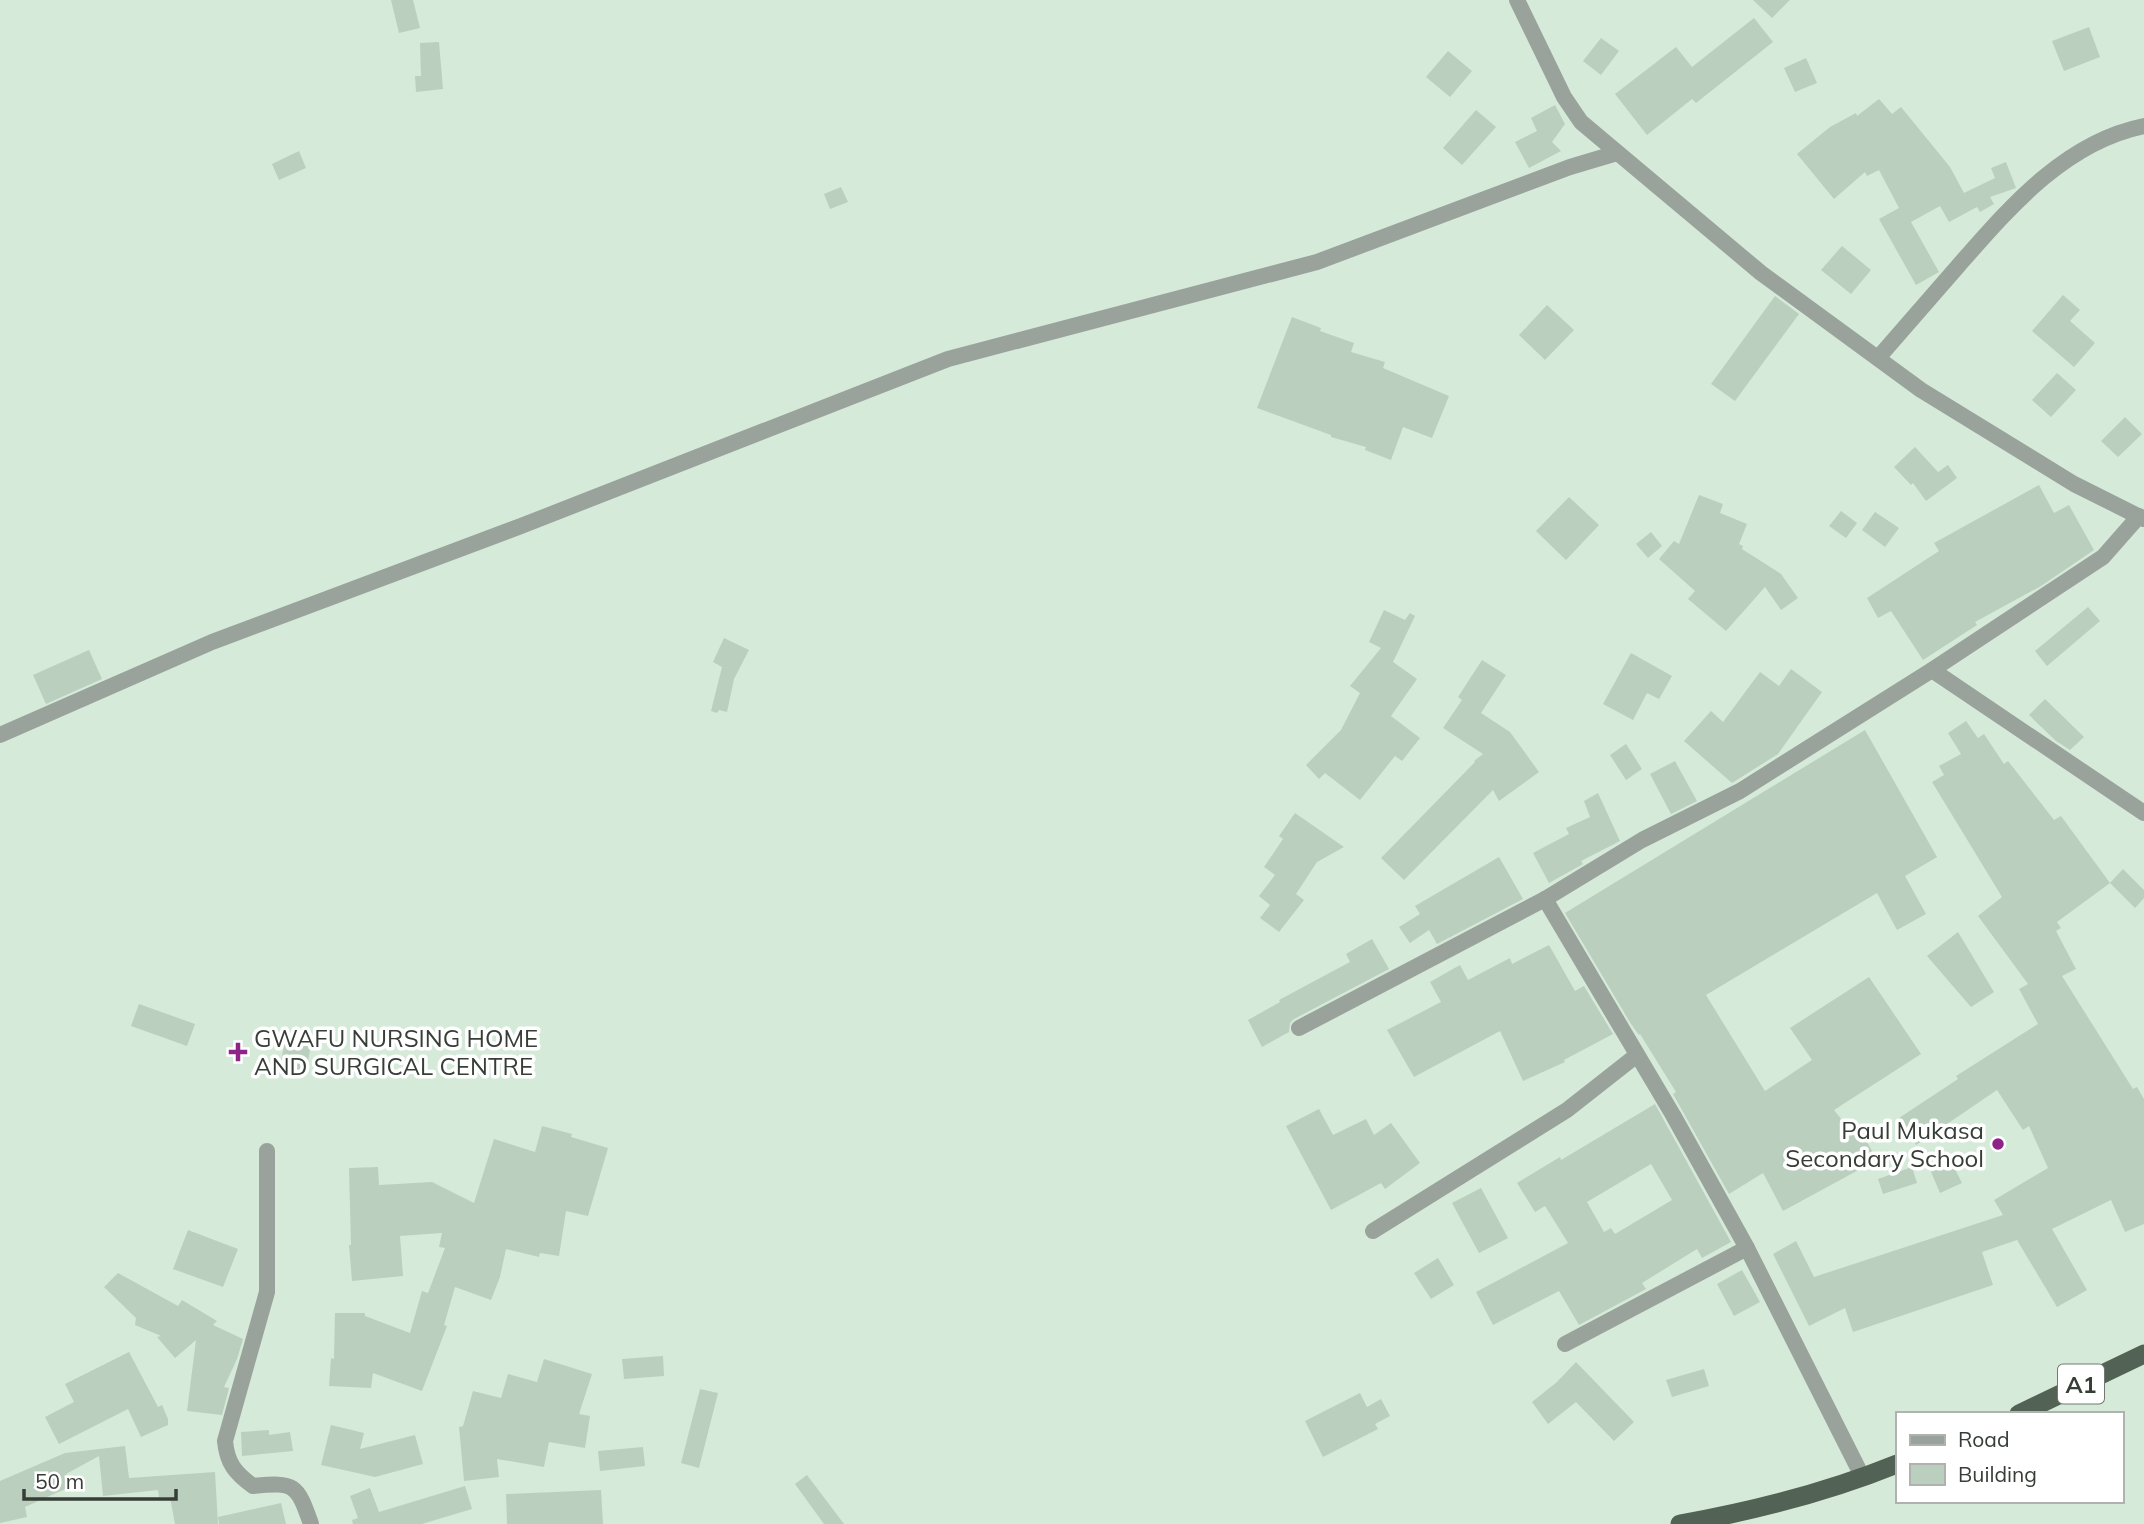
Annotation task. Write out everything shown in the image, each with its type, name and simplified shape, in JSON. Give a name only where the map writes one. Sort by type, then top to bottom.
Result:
[{"type":"highway","name":"A1","points":[[2023,1412],[2144,1354]]},
{"type":"highway","points":[[1680,1524],[1731,1515],[1863,1478],[1896,1464]]},
{"type":"street","points":[[1299,1028],[1545,899],[1642,840],[1740,791],[2104,557],[2141,517],[2074,484],[1921,390],[1761,273],[1581,122],[1564,97],[1517,0]]},
{"type":"street","points":[[1878,358],[2011,206],[2072,156],[2110,135],[2144,126]]},
{"type":"street","points":[[0,735],[212,642],[521,526],[948,359],[1317,262],[1570,167],[1617,153]]},
{"type":"street","points":[[1932,670],[2144,813]]},
{"type":"street","points":[[1545,899],[1674,1115],[1747,1248],[1863,1478]]},
{"type":"street","points":[[1373,1231],[1567,1110],[1637,1055]]},
{"type":"street","points":[[267,1151],[267,1292],[225,1441],[226,1452],[229,1464],[253,1486],[282,1483],[292,1488],[304,1503],[311,1524]]},
{"type":"street","points":[[1565,1345],[1747,1248]]},
{"type":"building","points":[[391,0],[413,0],[420,28],[399,33]]},
{"type":"building","points":[[1753,0],[1790,0],[1772,18]]},
{"type":"building","points":[[1754,18],[1773,42],[1696,103],[1692,99],[1647,135],[1615,94],[1676,47],[1692,67]]},
{"type":"building","points":[[2089,27],[2100,57],[2064,71],[2052,41]]},
{"type":"building","points":[[1601,38],[1619,51],[1601,75],[1583,61]]},
{"type":"building","points":[[439,42],[443,89],[416,92],[415,76],[421,76],[420,43]]},
{"type":"building","points":[[1448,51],[1472,71],[1450,97],[1426,77]]},
{"type":"building","points":[[1806,58],[1817,83],[1795,92],[1784,68]]},
{"type":"building","points":[[1879,99],[1892,114],[1901,107],[1950,167],[1964,193],[1995,178],[1991,168],[2006,162],[2016,188],[1990,197],[1994,204],[1980,212],[1977,207],[1949,222],[1940,206],[1911,222],[1939,272],[1916,285],[1879,219],[1899,208],[1879,170],[1867,176],[1865,172],[1834,199],[1797,154],[1830,127],[1856,113],[1857,116]]},
{"type":"building","points":[[1555,105],[1565,124],[1552,142],[1561,151],[1529,168],[1515,142],[1537,131],[1531,118]]},
{"type":"building","points":[[1476,110],[1496,127],[1462,165],[1443,148]]},
{"type":"building","points":[[299,151],[306,168],[279,180],[272,164]]},
{"type":"building","points":[[841,187],[848,202],[830,209],[824,194]]},
{"type":"building","points":[[1842,246],[1871,270],[1851,294],[1821,270]]},
{"type":"building","points":[[2063,295],[2080,310],[2070,321],[2095,343],[2074,367],[2032,331]]},
{"type":"building","points":[[1775,296],[1799,314],[1735,401],[1711,384]]},
{"type":"building","points":[[1547,305],[1574,330],[1545,360],[1519,335]]},
{"type":"building","points":[[1292,317],[1354,343],[1351,352],[1385,362],[1383,368],[1449,396],[1432,438],[1403,427],[1391,460],[1365,450],[1366,447],[1331,437],[1257,408]]},
{"type":"building","points":[[2057,373],[2076,390],[2051,417],[2032,400]]},
{"type":"building","points":[[2125,417],[2142,434],[2118,457],[2101,441]]},
{"type":"building","points":[[1915,447],[1938,472],[1948,465],[1957,478],[1926,501],[1913,483],[1911,485],[1894,467]]},
{"type":"building","points":[[2039,485],[2054,513],[2069,505],[2094,550],[2041,586],[1975,622],[1977,625],[1923,660],[1891,611],[1878,618],[1867,598],[1939,551],[1934,543]]},
{"type":"building","points":[[1699,495],[1723,504],[1720,513],[1747,524],[1739,544],[1743,546],[1742,549],[1781,574],[1798,598],[1781,610],[1765,587],[1726,631],[1688,599],[1695,591],[1659,559],[1674,541],[1679,544]]},
{"type":"building","points":[[1569,497],[1599,525],[1566,560],[1536,531]]},
{"type":"building","points":[[1841,511],[1857,523],[1846,538],[1829,526]]},
{"type":"building","points":[[1875,512],[1899,528],[1885,547],[1862,530]]},
{"type":"building","points":[[1651,532],[1662,546],[1648,558],[1636,544]]},
{"type":"building","points":[[2088,607],[2100,621],[2047,666],[2035,651]]},
{"type":"building","points":[[1384,610],[1405,620],[1410,613],[1415,616],[1393,662],[1417,679],[1391,716],[1420,738],[1402,761],[1395,756],[1360,800],[1325,773],[1319,779],[1306,765],[1341,730],[1360,693],[1350,686],[1381,648],[1369,642]]},
{"type":"building","points":[[724,638],[749,650],[734,679],[727,712],[719,710],[717,713],[711,711],[722,667],[713,662]]},
{"type":"building","points":[[89,650],[102,679],[46,704],[33,675]]},
{"type":"building","points":[[1631,653],[1672,676],[1659,699],[1647,693],[1633,720],[1603,704]]},
{"type":"building","points":[[1482,660],[1506,675],[1481,713],[1510,732],[1539,772],[1499,801],[1493,790],[1404,880],[1381,858],[1483,754],[1443,728],[1462,700],[1458,697]]},
{"type":"building","points":[[1791,669],[1822,692],[1778,754],[1732,783],[1684,741],[1711,711],[1723,722],[1760,672],[1779,686]]},
{"type":"building","points":[[2045,699],[2084,737],[2070,750],[2056,741],[2029,715]]},
{"type":"building","points":[[1966,721],[1978,738],[1984,734],[2004,764],[2008,761],[2054,820],[2061,816],[2110,883],[2057,922],[2061,928],[2056,931],[2076,969],[2062,976],[2133,1089],[2137,1087],[2144,1099],[2144,1224],[2125,1232],[2111,1200],[2052,1229],[2087,1290],[2057,1307],[2017,1240],[1982,1252],[1993,1285],[1853,1332],[1845,1308],[1809,1326],[1773,1254],[1796,1241],[1814,1277],[2003,1215],[1994,1200],[2048,1168],[2029,1126],[2023,1130],[1997,1090],[1916,1145],[1899,1118],[1958,1079],[1956,1076],[2038,1024],[2019,989],[2028,984],[1978,916],[2002,897],[1932,782],[1944,775],[1939,766],[1961,754],[1948,733]]},
{"type":"building","points":[[1865,730],[1937,857],[1905,876],[1926,914],[1897,930],[1877,893],[1706,995],[1765,1091],[1812,1060],[1790,1028],[1869,977],[1921,1054],[1834,1110],[1854,1135],[1861,1131],[1877,1160],[1783,1211],[1763,1173],[1729,1194],[1673,1094],[1676,1092],[1631,1024],[1565,913]]},
{"type":"building","points":[[1626,744],[1642,769],[1626,780],[1610,755]]},
{"type":"building","points":[[1675,761],[1697,801],[1671,814],[1650,774]]},
{"type":"building","points":[[1598,793],[1620,841],[1581,861],[1583,864],[1549,883],[1533,853],[1569,834],[1566,828],[1590,817],[1584,801]]},
{"type":"building","points":[[1295,813],[1344,847],[1317,862],[1296,894],[1304,900],[1279,932],[1260,918],[1270,905],[1259,896],[1275,875],[1264,867],[1283,839],[1279,836]]},
{"type":"building","points":[[1499,857],[1523,899],[1437,944],[1429,930],[1410,943],[1399,927],[1420,914],[1415,906]]},
{"type":"building","points":[[2123,869],[2144,890],[2144,898],[2135,908],[2110,883]]},
{"type":"building","points":[[1958,932],[1994,992],[1971,1007],[1927,956]]},
{"type":"building","points":[[1372,939],[1389,969],[1294,1019],[1290,1023],[1289,1032],[1262,1047],[1248,1020],[1350,962],[1346,954]]},
{"type":"building","points":[[1549,945],[1575,991],[1584,986],[1613,1034],[1564,1060],[1565,1062],[1523,1081],[1500,1031],[1414,1077],[1387,1030],[1441,1002],[1430,982],[1460,965],[1468,980],[1510,958],[1512,964]]},
{"type":"building","points":[[139,1004],[195,1024],[187,1046],[131,1026]]},
{"type":"building","points":[[285,1040],[311,1045],[306,1072],[280,1067]]},
{"type":"building","points":[[1655,1104],[1731,1242],[1702,1258],[1697,1249],[1642,1283],[1646,1289],[1579,1325],[1559,1291],[1493,1325],[1476,1292],[1568,1243],[1545,1206],[1535,1212],[1517,1183],[1560,1157],[1561,1160]],"holes":[[[1651,1164],[1672,1200],[1615,1234],[1611,1228],[1604,1232],[1587,1202]]]},
{"type":"building","points":[[1319,1109],[1333,1135],[1366,1119],[1374,1135],[1391,1123],[1420,1163],[1385,1189],[1381,1183],[1331,1210],[1286,1126]]},
{"type":"building","points":[[542,1126],[608,1148],[588,1216],[566,1211],[559,1256],[540,1253],[539,1257],[506,1249],[500,1277],[491,1300],[455,1287],[444,1325],[447,1326],[422,1391],[373,1373],[371,1388],[329,1386],[331,1358],[334,1359],[335,1313],[365,1313],[365,1316],[410,1333],[422,1291],[428,1293],[445,1248],[439,1247],[442,1233],[400,1236],[403,1276],[352,1281],[349,1168],[378,1167],[379,1185],[432,1182],[474,1203],[494,1139],[535,1152]]},
{"type":"building","points":[[1952,1163],[1962,1183],[1940,1193],[1931,1172]]},
{"type":"building","points":[[1912,1167],[1917,1183],[1883,1194],[1878,1179]]},
{"type":"building","points":[[1481,1188],[1508,1238],[1479,1253],[1452,1203]]},
{"type":"building","points":[[188,1230],[238,1249],[223,1287],[173,1269]]},
{"type":"building","points":[[1438,1258],[1454,1285],[1431,1299],[1414,1273]]},
{"type":"building","points":[[1742,1270],[1760,1302],[1734,1316],[1717,1284]]},
{"type":"building","points":[[118,1273],[178,1306],[182,1300],[217,1321],[213,1325],[243,1339],[224,1387],[229,1388],[222,1415],[187,1411],[196,1340],[175,1358],[157,1337],[161,1336],[135,1325],[136,1318],[104,1287]]},
{"type":"building","points":[[129,1352],[158,1407],[162,1405],[168,1425],[141,1437],[128,1409],[59,1444],[45,1417],[74,1402],[65,1384]]},
{"type":"building","points":[[663,1356],[664,1376],[624,1379],[622,1359]]},
{"type":"building","points":[[544,1359],[592,1374],[579,1414],[590,1416],[585,1448],[549,1442],[544,1467],[497,1459],[499,1477],[464,1481],[459,1427],[463,1426],[473,1391],[501,1398],[508,1374],[537,1382]]},
{"type":"building","points":[[1576,1362],[1634,1422],[1614,1441],[1576,1402],[1548,1424],[1532,1402]]},
{"type":"building","points":[[1704,1369],[1709,1386],[1672,1397],[1666,1380]]},
{"type":"building","points":[[700,1389],[718,1393],[699,1468],[681,1463]]},
{"type":"building","points":[[1360,1393],[1367,1407],[1381,1399],[1390,1416],[1375,1424],[1378,1429],[1323,1457],[1305,1421]]},
{"type":"building","points":[[331,1425],[364,1433],[360,1449],[415,1435],[423,1464],[375,1477],[321,1465]]},
{"type":"building","points":[[269,1430],[269,1435],[290,1432],[293,1451],[242,1456],[241,1432]]},
{"type":"building","points":[[125,1446],[129,1478],[215,1472],[218,1524],[175,1524],[170,1497],[159,1497],[158,1490],[103,1496],[99,1456],[66,1474],[72,1486],[25,1507],[27,1517],[0,1523],[0,1481],[65,1453]]},
{"type":"building","points":[[643,1447],[645,1466],[600,1471],[598,1451]]},
{"type":"building","points":[[807,1475],[844,1524],[824,1524],[795,1484]]},
{"type":"building","points":[[465,1486],[472,1509],[422,1524],[353,1524],[352,1520],[358,1518],[350,1496],[370,1488],[379,1512]]},
{"type":"building","points":[[601,1490],[603,1524],[507,1524],[506,1494]]},
{"type":"building","points":[[281,1503],[286,1524],[219,1524],[218,1517]]},
{"type":"place","name":"GWAFU NURSING HOME AND SURGICAL CENTRE","points":[[238,1052]]},
{"type":"place","name":"Paul Mukasa Secondary School","points":[[1998,1144]]}]
